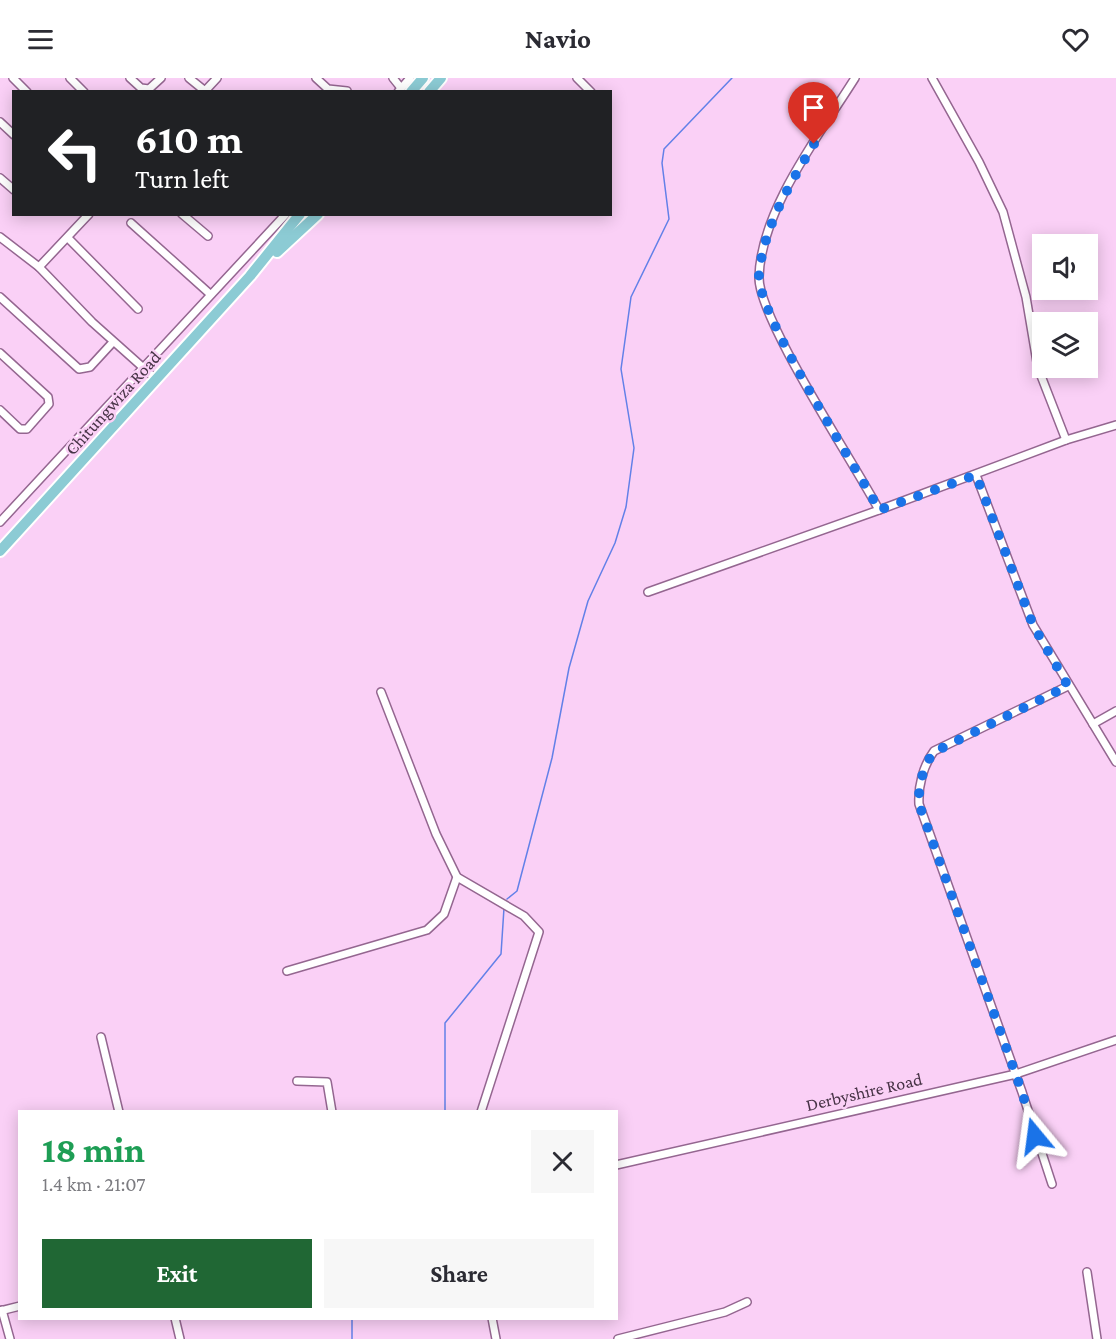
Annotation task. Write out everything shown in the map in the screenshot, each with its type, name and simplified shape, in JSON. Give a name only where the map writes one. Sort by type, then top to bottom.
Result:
[{"type":"main road","points":[[403,90],[423,78]]},
{"type":"main road","points":[[431,90],[441,78]]},
{"type":"main road","points":[[250,276],[298,216]]},
{"type":"main road","points":[[250,276],[316,216]]},
{"type":"main road","name":"Chitungwiza Road","points":[[0,551],[250,276]]},
{"type":"street","points":[[13,78],[25,90]]},
{"type":"street","points":[[70,78],[82,90]]},
{"type":"street","points":[[130,78],[141,88],[149,89],[161,78]]},
{"type":"street","points":[[189,78],[203,90]]},
{"type":"street","points":[[205,90],[217,78]]},
{"type":"street","points":[[316,78],[328,88],[340,90]]},
{"type":"street","points":[[393,78],[403,90],[410,78]]},
{"type":"street","points":[[577,78],[589,90]]},
{"type":"street","points":[[855,78],[778,207],[767,236],[759,281],[782,340],[879,510]]},
{"type":"street","points":[[932,78],[979,162],[1003,212],[1026,297],[1038,368],[1066,440]]},
{"type":"street","points":[[0,122],[12,133]]},
{"type":"street","points":[[0,178],[12,188]]},
{"type":"street","points":[[39,267],[87,216]]},
{"type":"street","points":[[184,216],[208,236]]},
{"type":"street","points":[[0,522],[142,366],[284,216]]},
{"type":"street","points":[[131,223],[210,294]]},
{"type":"street","points":[[0,237],[39,267],[113,342],[157,380]]},
{"type":"street","points":[[68,238],[138,309]]},
{"type":"street","points":[[0,297],[79,369],[90,367],[113,342]]},
{"type":"street","points":[[0,353],[48,397],[49,404],[27,429],[20,429],[0,410]]},
{"type":"street","points":[[648,591],[976,475],[1066,440],[1116,425]]},
{"type":"street","points":[[976,475],[1033,625],[1116,762]]},
{"type":"street","points":[[1052,1184],[1016,1074],[919,804],[919,791],[927,764],[934,752],[1068,686]]},
{"type":"street","points":[[381,692],[428,814],[457,877],[524,916],[539,932],[482,1110]]},
{"type":"street","points":[[1093,724],[1116,711]]},
{"type":"street","points":[[287,971],[427,930],[444,914],[457,877]]},
{"type":"street","points":[[101,1037],[119,1110]]},
{"type":"street","name":"Derbyshire Road","points":[[618,1165],[1016,1074],[1116,1040]]},
{"type":"street","points":[[297,1081],[320,1080],[327,1083],[332,1110]]},
{"type":"street","points":[[1087,1272],[1097,1339]]},
{"type":"street","points":[[618,1339],[725,1312],[747,1302]]},
{"type":"street","points":[[10,1339],[1,1311],[18,1307]]},
{"type":"street","points":[[175,1320],[180,1339]]},
{"type":"street","points":[[492,1320],[496,1339]]},
{"type":"waterway","points":[[507,899],[517,891],[552,758],[569,668],[588,601],[615,543],[626,507],[634,448],[621,369],[631,297],[669,219],[662,163],[664,149],[732,78]]},
{"type":"waterway","points":[[445,1110],[445,1023],[501,954],[504,908]]},
{"type":"waterway","points":[[352,1320],[352,1339]]},
{"type":"route","points":[[814,144],[778,207],[767,236],[759,281],[772,320],[879,510],[976,475],[1033,625],[1068,686],[934,752],[929,757],[919,791],[919,804],[1022,1092],[1035,1136]]}]
